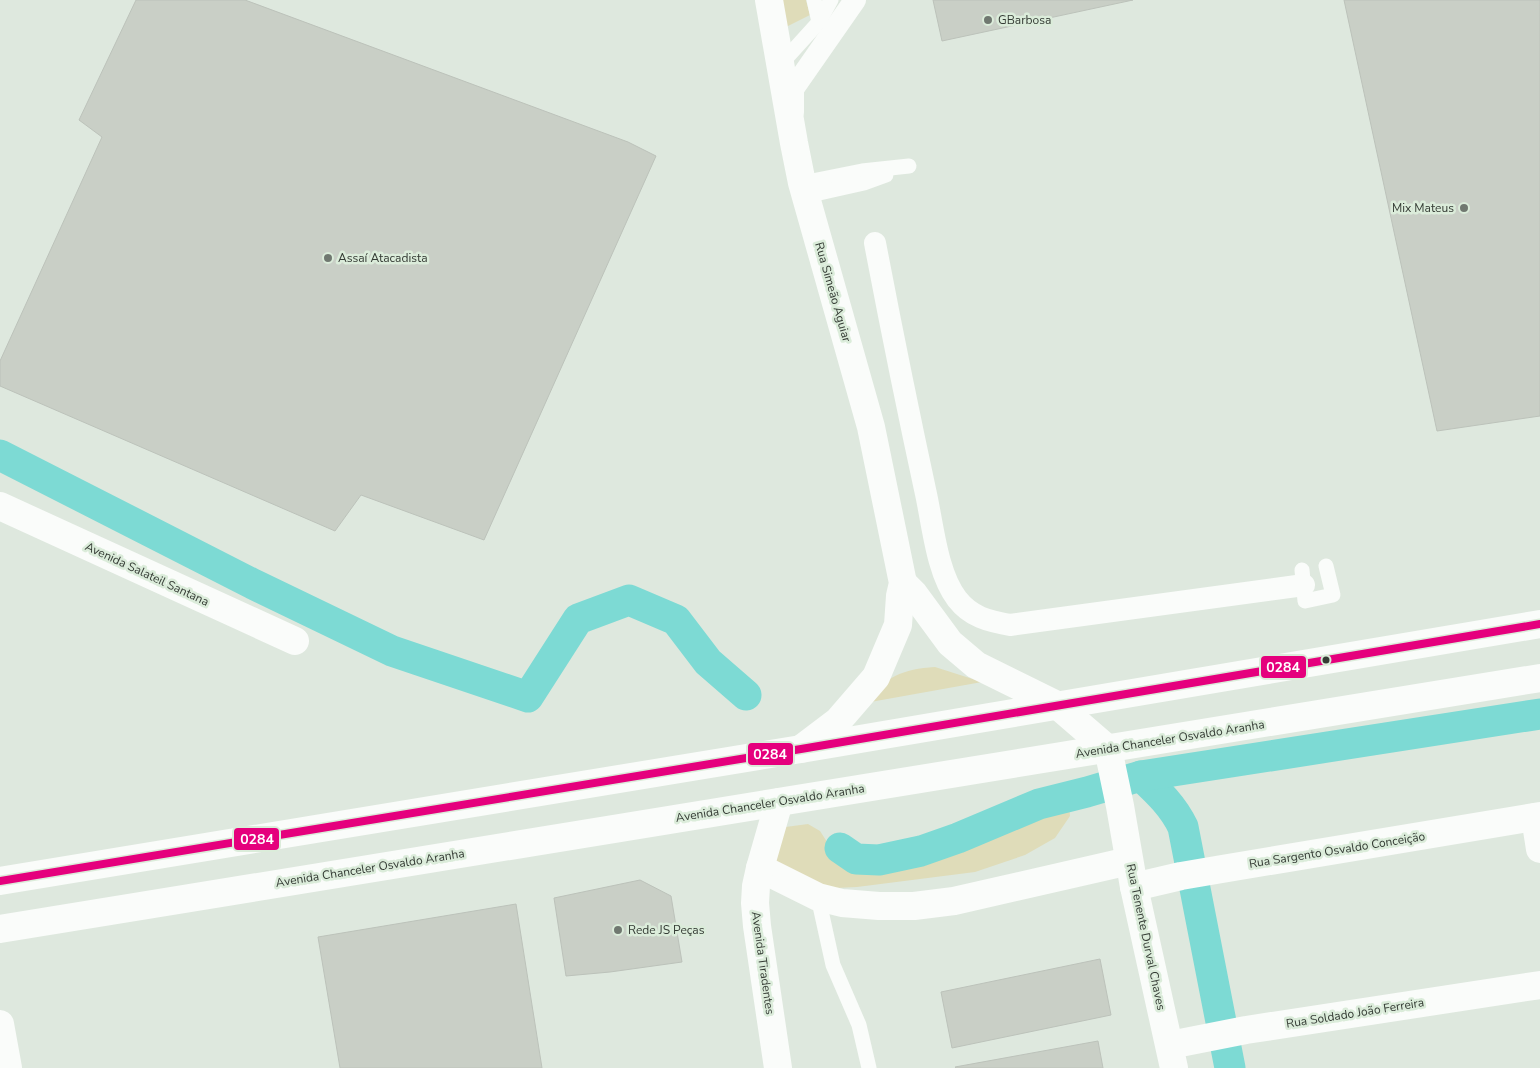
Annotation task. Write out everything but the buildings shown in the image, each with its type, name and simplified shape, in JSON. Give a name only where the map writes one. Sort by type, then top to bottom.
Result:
[{"type":"street","name":"Rua Simeão Aguiar","points":[[769,0],[804,189],[871,427],[903,583]]},
{"type":"street","points":[[794,142],[793,89],[855,0]]},
{"type":"street","points":[[875,244],[913,435],[944,577],[957,600],[971,613],[986,621],[1010,625],[1304,585]]},
{"type":"street","name":"Avenida Salateil Santana","points":[[0,506],[295,641]]},
{"type":"street","points":[[903,583],[914,594],[950,643],[976,665],[1057,705],[1110,758]]},
{"type":"street","points":[[801,749],[838,722],[876,678],[898,625],[903,583]]},
{"type":"street","points":[[0,881],[801,749],[1540,624]]},
{"type":"street","name":"Avenida Chanceler Osvaldo Aranha","points":[[0,929],[780,802],[1110,758],[1540,678]]},
{"type":"street","name":"Rua Tenente Durval Chaves","points":[[1110,758],[1134,888],[1172,1056]]},
{"type":"street","name":"Avenida Tiradentes","points":[[778,1068],[756,926],[755,903],[760,868],[780,802]]},
{"type":"street","points":[[1538,817],[1540,849]]},
{"type":"street","name":"Rua Sargento Osvaldo Conceição","points":[[1134,888],[1181,876],[1538,817]]},
{"type":"street","points":[[760,868],[818,897],[842,903],[914,906],[964,899],[1129,861]]},
{"type":"street","name":"Rua Soldado João Ferreira","points":[[1172,1056],[1209,1038],[1246,1030],[1540,985]]},
{"type":"street","points":[[0,1024],[8,1068]]},
{"type":"lane","points":[[814,0],[819,22]]},
{"type":"lane","points":[[780,65],[819,22],[832,0]]},
{"type":"lane","points":[[909,166],[864,183],[804,189],[862,172],[909,166]]},
{"type":"lane","points":[[1304,585],[1333,595],[1326,566]]},
{"type":"lane","points":[[818,897],[833,965],[858,1025],[869,1068]]},
{"type":"shaded area","points":[[778,0],[806,0],[810,15],[784,28]]},
{"type":"shaded area","points":[[935,667],[982,682],[865,703],[879,687],[895,676],[904,672]]},
{"type":"shaded area","points":[[1069,803],[1070,816],[1055,838],[1025,855],[975,872],[857,887],[813,889],[784,884],[765,835],[778,828],[808,824],[820,831],[829,845],[842,859],[870,872],[923,862],[953,853],[1053,807]]},
{"type":"waterway","points":[[0,455],[253,584],[392,651],[528,697],[578,619],[629,600],[676,620],[708,662],[746,695]]},
{"type":"waterway","points":[[840,848],[856,859],[879,860],[921,851],[958,838],[1039,804],[1141,776],[1540,714]]},
{"type":"waterway","points":[[1141,776],[1170,806],[1183,827],[1230,1068]]},
{"type":"transit line","name":"0284","points":[[0,881],[801,749],[1540,624]]},
{"type":"place","name":"GBarbosa","points":[[988,20]]},
{"type":"place","name":"Mix Mateus","points":[[1464,208]]},
{"type":"place","name":"Assaí Atacadista","points":[[328,258]]},
{"type":"place","name":"Rede JS Peças","points":[[618,930]]}]
